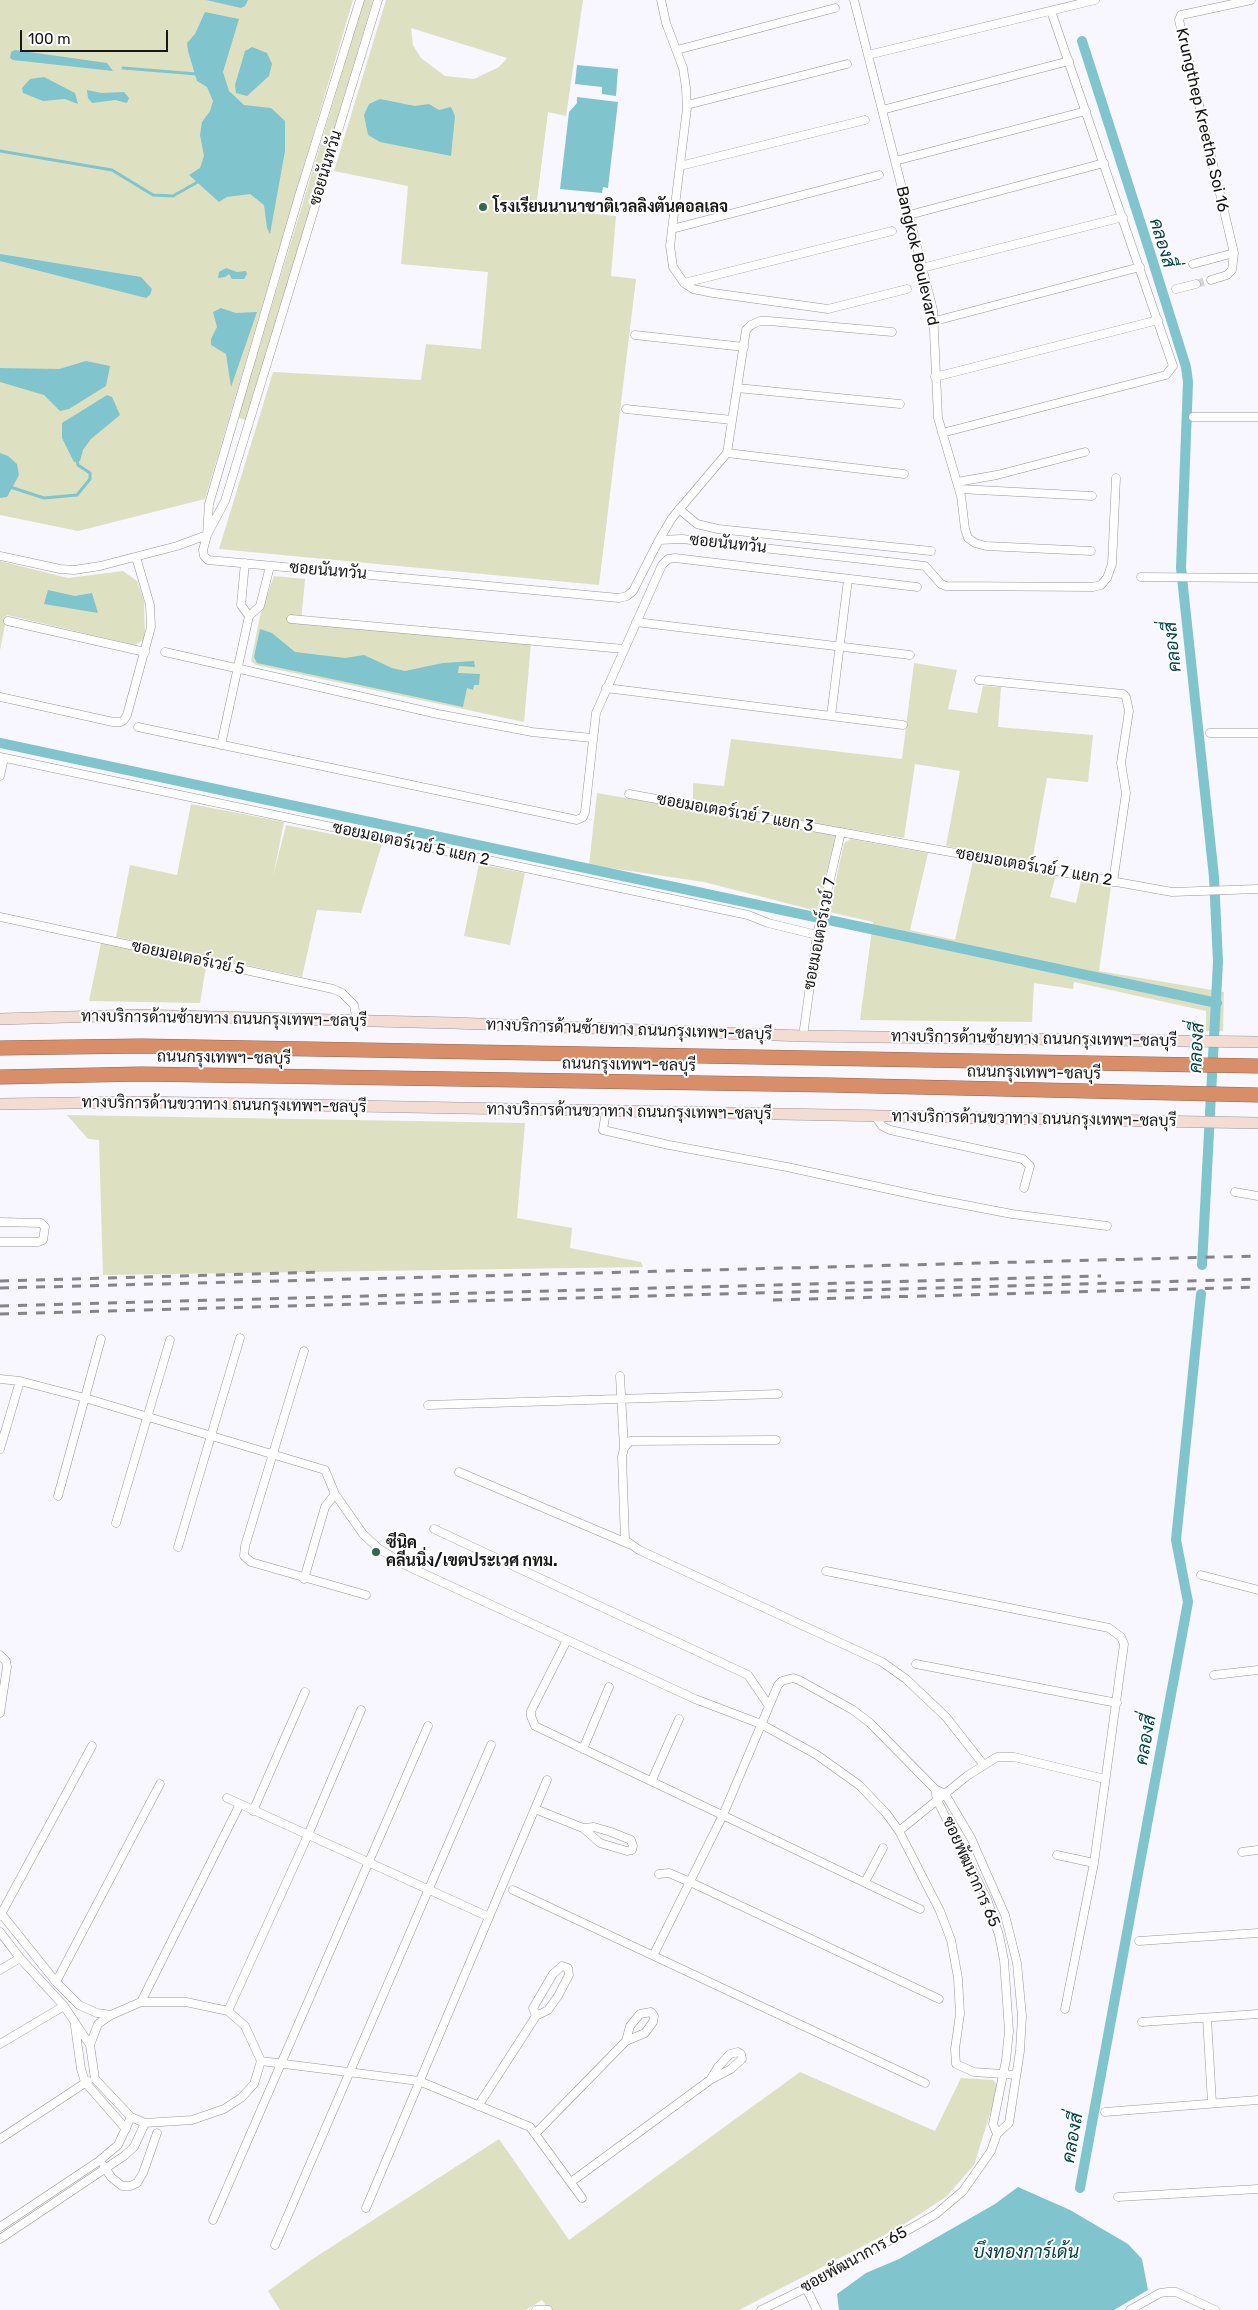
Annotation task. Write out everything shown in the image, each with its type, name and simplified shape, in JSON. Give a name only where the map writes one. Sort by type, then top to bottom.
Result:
[{"type":"highway","name":"ถนนกรุงเทพฯ-ชลบุรี","points":[[0,1048],[142,1046],[1258,1066]]},
{"type":"highway","name":"ถนนกรุงเทพฯ-ชลบุรี","points":[[0,1077],[151,1074],[820,1085],[1258,1095]]},
{"type":"main road","name":"ทางบริการด้านซ้ายทาง ถนนกรุงเทพฯ-ชลบุรี","points":[[0,1019],[136,1015],[803,1036],[1258,1042]]},
{"type":"main road","name":"ทางบริการด้านขวาทาง ถนนกรุงเทพฯ-ชลบุรี","points":[[0,1104],[142,1102],[1258,1123]]},
{"type":"street","name":"ซอยนันทวัน","points":[[360,0],[209,504],[207,535],[203,550],[204,556],[208,560],[619,598],[627,596],[633,591],[659,540],[682,539],[925,566],[940,584],[946,586],[1093,587],[1101,585],[1107,578],[1112,564],[1116,478]]},
{"type":"street","name":"ซอยนันทวัน","points":[[207,535],[225,501],[378,0]]},
{"type":"street","points":[[661,0],[666,23],[683,68],[687,105],[670,258],[673,267],[684,283],[693,289],[713,293],[828,309],[907,289]]},
{"type":"street","points":[[854,1],[863,0]]},
{"type":"street","points":[[868,55],[1096,0]]},
{"type":"street","name":"Krungthep Kreetha Soi 16","points":[[1234,253],[1178,24],[1181,15],[1251,0]]},
{"type":"street","name":"Bangkok Boulevard","points":[[854,1],[935,321],[934,377],[936,405],[942,433],[959,486],[968,538],[975,543],[986,546],[1090,551]]},
{"type":"street","points":[[677,50],[835,8]]},
{"type":"street","points":[[942,433],[1166,375],[1173,366],[1051,11]]},
{"type":"street","points":[[882,110],[1069,62]]},
{"type":"street","points":[[687,105],[847,64]]},
{"type":"street","points":[[895,161],[1086,111]]},
{"type":"street","points":[[680,166],[865,120]]},
{"type":"street","points":[[909,215],[1104,163]]},
{"type":"street","points":[[672,229],[880,175]]},
{"type":"street","points":[[922,268],[1123,216]]},
{"type":"street","points":[[684,283],[892,231]]},
{"type":"street","points":[[1193,264],[1234,253],[1232,270],[1211,280]]},
{"type":"street","points":[[935,321],[1140,267]]},
{"type":"street","points":[[1176,289],[1196,284]]},
{"type":"street","points":[[934,377],[1158,320]]},
{"type":"street","points":[[659,540],[679,509],[727,453],[746,330],[760,321],[892,332]]},
{"type":"street","points":[[636,335],[744,347]]},
{"type":"street","points":[[737,388],[900,404]]},
{"type":"street","points":[[626,409],[732,420]]},
{"type":"street","points":[[1193,417],[1258,418]]},
{"type":"street","points":[[226,445],[240,450]]},
{"type":"street","points":[[959,486],[1085,452]]},
{"type":"street","points":[[727,453],[904,474]]},
{"type":"street","points":[[959,486],[1092,496]]},
{"type":"street","points":[[679,509],[696,524],[718,529],[931,551]]},
{"type":"street","points":[[0,556],[60,570],[74,570],[136,557],[207,535]]},
{"type":"street","points":[[0,697],[121,722],[128,715],[151,627],[152,615],[136,557]]},
{"type":"street","points":[[138,727],[577,820],[583,817],[586,812],[596,713],[662,565],[668,560],[675,558],[916,587]]},
{"type":"street","name":"ซอยนันทวัน","points":[[244,563],[241,605],[248,616]]},
{"type":"street","name":"ซอยนันทวัน","points":[[220,745],[248,616],[260,606],[270,566]]},
{"type":"street","points":[[1141,577],[1258,578]]},
{"type":"street","points":[[831,716],[848,579]]},
{"type":"street","points":[[291,619],[624,648]]},
{"type":"street","points":[[8,621],[145,652]]},
{"type":"street","points":[[636,622],[910,655]]},
{"type":"street","points":[[165,652],[438,714],[532,732],[592,738]]},
{"type":"street","points":[[979,680],[1123,694],[1126,697],[1129,711],[1121,763],[1126,793],[1113,882]]},
{"type":"street","points":[[606,688],[903,724]]},
{"type":"street","points":[[1210,732],[1258,733]]},
{"type":"street","points":[[0,776],[2,757]]},
{"type":"street","name":"ซอยมอเตอร์เวย์ 5 แยก 2","points":[[2,757],[748,914],[768,924],[818,932]]},
{"type":"street","name":"ซอยมอเตอร์เวย์ 7 แยก 3","points":[[629,794],[841,832]]},
{"type":"street","name":"ซอยมอเตอร์เวย์ 7 แยก 2","points":[[841,832],[1172,892],[1258,889]]},
{"type":"street","name":"ซอยมอเตอร์เวย์ 7","points":[[803,1036],[818,932],[841,832]]},
{"type":"street","name":"ซอยมอเตอร์เวย์ 5","points":[[0,917],[333,989],[342,993],[354,1005],[357,1021]]},
{"type":"street","points":[[606,1111],[603,1130],[1012,1214],[1107,1226]]},
{"type":"street","points":[[875,1116],[882,1126],[890,1130],[1022,1159],[1030,1166],[1024,1188]]},
{"type":"street","points":[[1235,1192],[1258,1196]]},
{"type":"street","points":[[0,1222],[41,1223],[45,1227],[43,1240],[38,1242],[0,1242]]},
{"type":"street","points":[[178,1547],[240,1338]]},
{"type":"street","points":[[58,1496],[101,1339]]},
{"type":"street","points":[[116,1523],[170,1340]]},
{"type":"street","points":[[304,1351],[245,1546],[244,1556],[251,1562],[304,1579],[366,1595]]},
{"type":"street","points":[[620,1376],[624,1448],[624,1536],[629,1544]]},
{"type":"street","points":[[0,1379],[20,1381],[85,1398],[325,1470],[335,1494],[349,1516],[378,1548],[405,1566],[694,1699],[761,1724],[817,1754],[859,1784],[899,1831],[940,1911],[950,1940],[958,1978],[960,2014],[955,2049],[956,2064],[974,2072],[1016,2075]]},
{"type":"street","points":[[0,1449],[20,1381]]},
{"type":"street","points":[[428,1405],[778,1394]]},
{"type":"street","points":[[624,1448],[630,1441],[635,1439],[776,1440]]},
{"type":"street","points":[[459,1472],[629,1544],[882,1662],[906,1679],[946,1717],[983,1764]]},
{"type":"street","points":[[304,1579],[325,1507],[335,1494]]},
{"type":"street","points":[[434,1529],[748,1676],[769,1706],[723,1814],[654,1954]]},
{"type":"street","points":[[826,1571],[1109,1628],[1118,1633],[1124,1644],[1117,1703],[1094,1864],[1065,2009]]},
{"type":"street","points":[[1202,1575],[1258,1590]]},
{"type":"street","points":[[567,1640],[534,1705],[531,1716],[535,1726],[920,1909]]},
{"type":"street","points":[[0,1655],[6,1661],[7,1667],[0,1713]]},
{"type":"street","points":[[916,1664],[1117,1703]]},
{"type":"street","points":[[1214,1675],[1258,1670]]},
{"type":"street","name":"ซอยพัฒนาการ 65","points":[[761,2310],[806,2288],[936,2214],[963,2191],[991,2151],[997,2134],[1009,2123],[1022,2016],[1017,1963],[1005,1915],[971,1838],[945,1794],[934,1789],[870,1724],[834,1698],[799,1680],[793,1678],[782,1681],[769,1706]]},
{"type":"street","points":[[583,1749],[609,1687]]},
{"type":"street","points":[[253,1811],[305,1692]]},
{"type":"street","points":[[228,2011],[308,1835],[361,1710]]},
{"type":"street","points":[[652,1780],[679,1719]]},
{"type":"street","points":[[213,2220],[282,2065],[367,1861],[428,1726]]},
{"type":"street","points":[[92,1746],[0,1914],[56,1982],[79,2005],[97,2013],[111,2015]]},
{"type":"street","points":[[275,2245],[491,1746]]},
{"type":"street","points":[[899,1831],[983,1764],[997,1757],[1014,1757],[1105,1779]]},
{"type":"street","points":[[366,2208],[548,1780]]},
{"type":"street","points":[[56,1982],[160,1784]]},
{"type":"street","name":"ซอยพัฒนาการ 65","points":[[934,1789],[937,1800],[987,1899],[999,1935],[1004,1960],[1009,2031],[1004,2074],[993,2124],[997,2134]]},
{"type":"street","points":[[227,1798],[429,1888],[489,1917]]},
{"type":"street","points":[[141,2002],[240,1804]]},
{"type":"street","points":[[535,1809],[583,1828],[600,1842],[620,1850],[632,1850],[632,1840],[594,1827],[583,1828]]},
{"type":"street","points":[[865,1882],[883,1848]]},
{"type":"street","points":[[1242,1852],[1258,1850]]},
{"type":"street","points":[[1057,1855],[1094,1864]]},
{"type":"street","points":[[659,1874],[669,1873],[690,1882],[938,1999]]},
{"type":"street","points":[[513,1890],[654,1954],[925,2083]]},
{"type":"street","points":[[0,1932],[20,1958],[64,2006],[90,2046],[95,2079],[131,2117],[145,2123],[192,2120],[224,2109],[241,2098],[254,2084],[261,2062],[245,2026],[228,2011],[186,2002],[141,2002],[111,2015],[98,2024],[90,2046]]},
{"type":"street","points":[[1139,1940],[1258,1933]]},
{"type":"street","points":[[0,1970],[20,1958]]},
{"type":"street","points":[[478,2106],[536,2016],[548,2010],[569,1975],[568,1968],[562,1966],[553,1974],[533,2008],[536,2016]]},
{"type":"street","points":[[0,2044],[64,2006]]},
{"type":"street","points":[[1142,2022],[1258,2014]]},
{"type":"street","points":[[1207,2018],[1212,2104]]},
{"type":"street","points":[[75,2023],[78,2053],[85,2082],[126,2129]]},
{"type":"street","points":[[535,2134],[626,2041]]},
{"type":"street","points":[[261,2062],[419,2082],[530,2127],[582,2198]]},
{"type":"street","points":[[0,2139],[85,2082],[95,2079]]},
{"type":"street","points":[[571,2182],[710,2080]]},
{"type":"street","points":[[1105,2112],[1258,2100]]},
{"type":"street","points":[[0,2227],[99,2161],[118,2145],[131,2117]]},
{"type":"street","points":[[0,2239],[134,2147],[145,2123]]},
{"type":"street","points":[[99,2161],[111,2177],[122,2186],[130,2186],[137,2183],[143,2173],[157,2133]]},
{"type":"street","points":[[1118,2197],[1258,2190]]},
{"type":"street","points":[[806,2288],[817,2310]]},
{"type":"street","points":[[1130,2310],[1160,2293],[1168,2292],[1176,2292],[1215,2310]]},
{"type":"street","points":[[536,2310],[542,2308],[548,2310]]},
{"type":"green space","points":[[0,0],[353,0],[205,499],[78,531],[0,515]]},
{"type":"green space","points":[[364,0],[373,0],[246,420],[238,418]]},
{"type":"green space","points":[[386,0],[583,0],[566,116],[548,112],[536,208],[616,216],[611,276],[636,279],[599,585],[219,549],[273,372],[421,380],[426,344],[481,349],[488,272],[401,264],[408,186],[334,171]],"holes":[[[411,28],[507,58],[499,67],[474,79],[445,76],[421,58],[413,45]]]},
{"type":"green space","points":[[0,561],[68,578],[123,571],[137,581],[144,601],[145,639],[135,645],[7,615],[0,650]]},
{"type":"green space","points":[[274,576],[305,579],[301,623],[531,644],[524,722],[256,665],[251,661],[260,616]]},
{"type":"green space","points":[[914,663],[957,670],[948,709],[977,713],[983,686],[1001,687],[998,727],[1093,735],[1088,782],[1047,778],[1032,862],[946,846],[960,771],[915,764],[904,838],[759,814],[693,799],[693,783],[724,786],[731,739],[902,759]]},
{"type":"green space","points":[[597,793],[836,835],[817,911],[704,882],[589,865]]},
{"type":"green space","points":[[191,804],[284,822],[273,877],[286,825],[382,844],[361,913],[317,910],[302,977],[116,937],[130,865],[177,875]]},
{"type":"green space","points":[[851,839],[928,853],[910,930],[955,940],[973,861],[1056,875],[1050,897],[1076,903],[1081,881],[1111,886],[1099,971],[1224,992],[1223,1031],[1206,1031],[1206,1011],[1074,982],[1073,989],[1034,983],[1032,1022],[860,1020],[873,922],[829,912],[844,843]]},
{"type":"green space","points":[[479,864],[525,873],[510,945],[464,936]]},
{"type":"green space","points":[[101,943],[206,967],[200,1003],[89,1001]]},
{"type":"green space","points":[[67,1115],[525,1123],[517,1218],[572,1228],[570,1248],[641,1262],[643,1267],[103,1275],[99,1140],[88,1139]]},
{"type":"green space","points":[[800,2072],[935,2131],[961,2078],[993,2080],[996,2083],[997,2092],[974,2165],[946,2197],[898,2228],[739,2310],[550,2310],[542,2300],[526,2310],[280,2310],[268,2291],[311,2260],[499,2139],[569,2240]]},
{"type":"water","points":[[206,0],[248,0],[245,6],[241,8]]},
{"type":"water","points":[[205,12],[239,19],[223,72],[229,91],[244,105],[271,108],[285,121],[285,151],[270,234],[267,228],[264,205],[250,194],[227,197],[219,202],[189,175],[200,168],[204,156],[200,135],[202,122],[210,111],[213,101],[207,87],[197,81],[187,43],[195,34]]},
{"type":"water","points":[[252,47],[267,53],[272,64],[269,76],[247,96],[236,93],[235,85],[245,51]]},
{"type":"water","points":[[15,50],[107,63],[113,71],[13,60],[10,58],[11,52]]},
{"type":"water","points":[[577,65],[618,69],[616,96],[602,94],[602,87],[575,84]]},
{"type":"water","points":[[44,77],[75,93],[78,104],[65,99],[43,101],[23,93],[22,88],[30,79]]},
{"type":"water","points":[[87,90],[101,93],[124,92],[129,98],[127,103],[115,100],[92,103],[88,98]]},
{"type":"water","points":[[577,97],[618,102],[608,188],[603,187],[602,193],[560,189],[569,112],[577,103]]},
{"type":"water","points":[[380,99],[415,106],[429,104],[439,110],[451,107],[455,116],[451,156],[380,142],[368,135],[364,115],[369,104]]},
{"type":"water","points":[[0,254],[141,277],[152,289],[150,295],[146,298],[0,261]]},
{"type":"water","points":[[226,268],[237,272],[246,271],[247,274],[244,279],[232,279],[229,274],[218,278],[219,272]]},
{"type":"water","points":[[221,308],[236,313],[257,312],[231,387],[226,354],[211,345],[211,339],[217,327],[213,312]]},
{"type":"water","points":[[86,361],[110,366],[106,386],[69,409],[60,411],[44,395],[0,382],[0,368],[59,369]]},
{"type":"water","points":[[107,395],[112,397],[120,415],[91,439],[83,450],[80,461],[74,462],[62,438],[62,423]]},
{"type":"water","points":[[0,453],[8,456],[17,464],[19,475],[7,497],[0,498]]},
{"type":"water","points":[[48,590],[75,596],[92,593],[98,613],[44,604]]},
{"type":"water","points":[[260,629],[272,633],[295,652],[345,658],[364,655],[392,668],[405,671],[443,663],[474,661],[475,667],[459,666],[458,673],[480,674],[479,685],[474,685],[473,690],[467,688],[463,707],[257,663],[254,657]]},
{"type":"water","name":"บึงทองการ์เด้น","points":[[1018,2187],[1070,2210],[1128,2244],[1142,2259],[1148,2290],[1114,2310],[839,2310],[837,2294],[866,2273],[899,2259],[995,2204]]},
{"type":"waterway","name":"คลองสี่","points":[[1082,41],[1186,367],[1188,382],[1181,568],[1214,877],[1218,962],[1202,1265]]},
{"type":"waterway","points":[[123,68],[197,74]]},
{"type":"waterway","points":[[0,151],[112,170],[153,195],[173,196],[201,180]]},
{"type":"waterway","points":[[10,487],[44,498],[77,495],[90,479],[90,473],[78,465],[77,459]]},
{"type":"waterway","points":[[0,743],[1217,1003]]},
{"type":"waterway","name":"คลองสี่","points":[[1080,2188],[1188,1602],[1176,1540],[1201,1294]]},
{"type":"tunnel","points":[[1196,284],[1211,280]]},
{"type":"railway","points":[[0,1288],[1258,1256]]},
{"type":"railway","points":[[0,1281],[320,1272]]},
{"type":"railway","points":[[0,1306],[1101,1276]]},
{"type":"railway","points":[[0,1314],[1258,1279]]},
{"type":"railway","points":[[773,1300],[1258,1287]]},
{"type":"place","name":"โรงเรียนนานาชาติเวลลิงตันคอลเลจ","points":[[483,207]]},
{"type":"place","name":"ซีนิค คลีนนิ่ง/เขตประเวศ กทม.","points":[[376,1552]]}]
